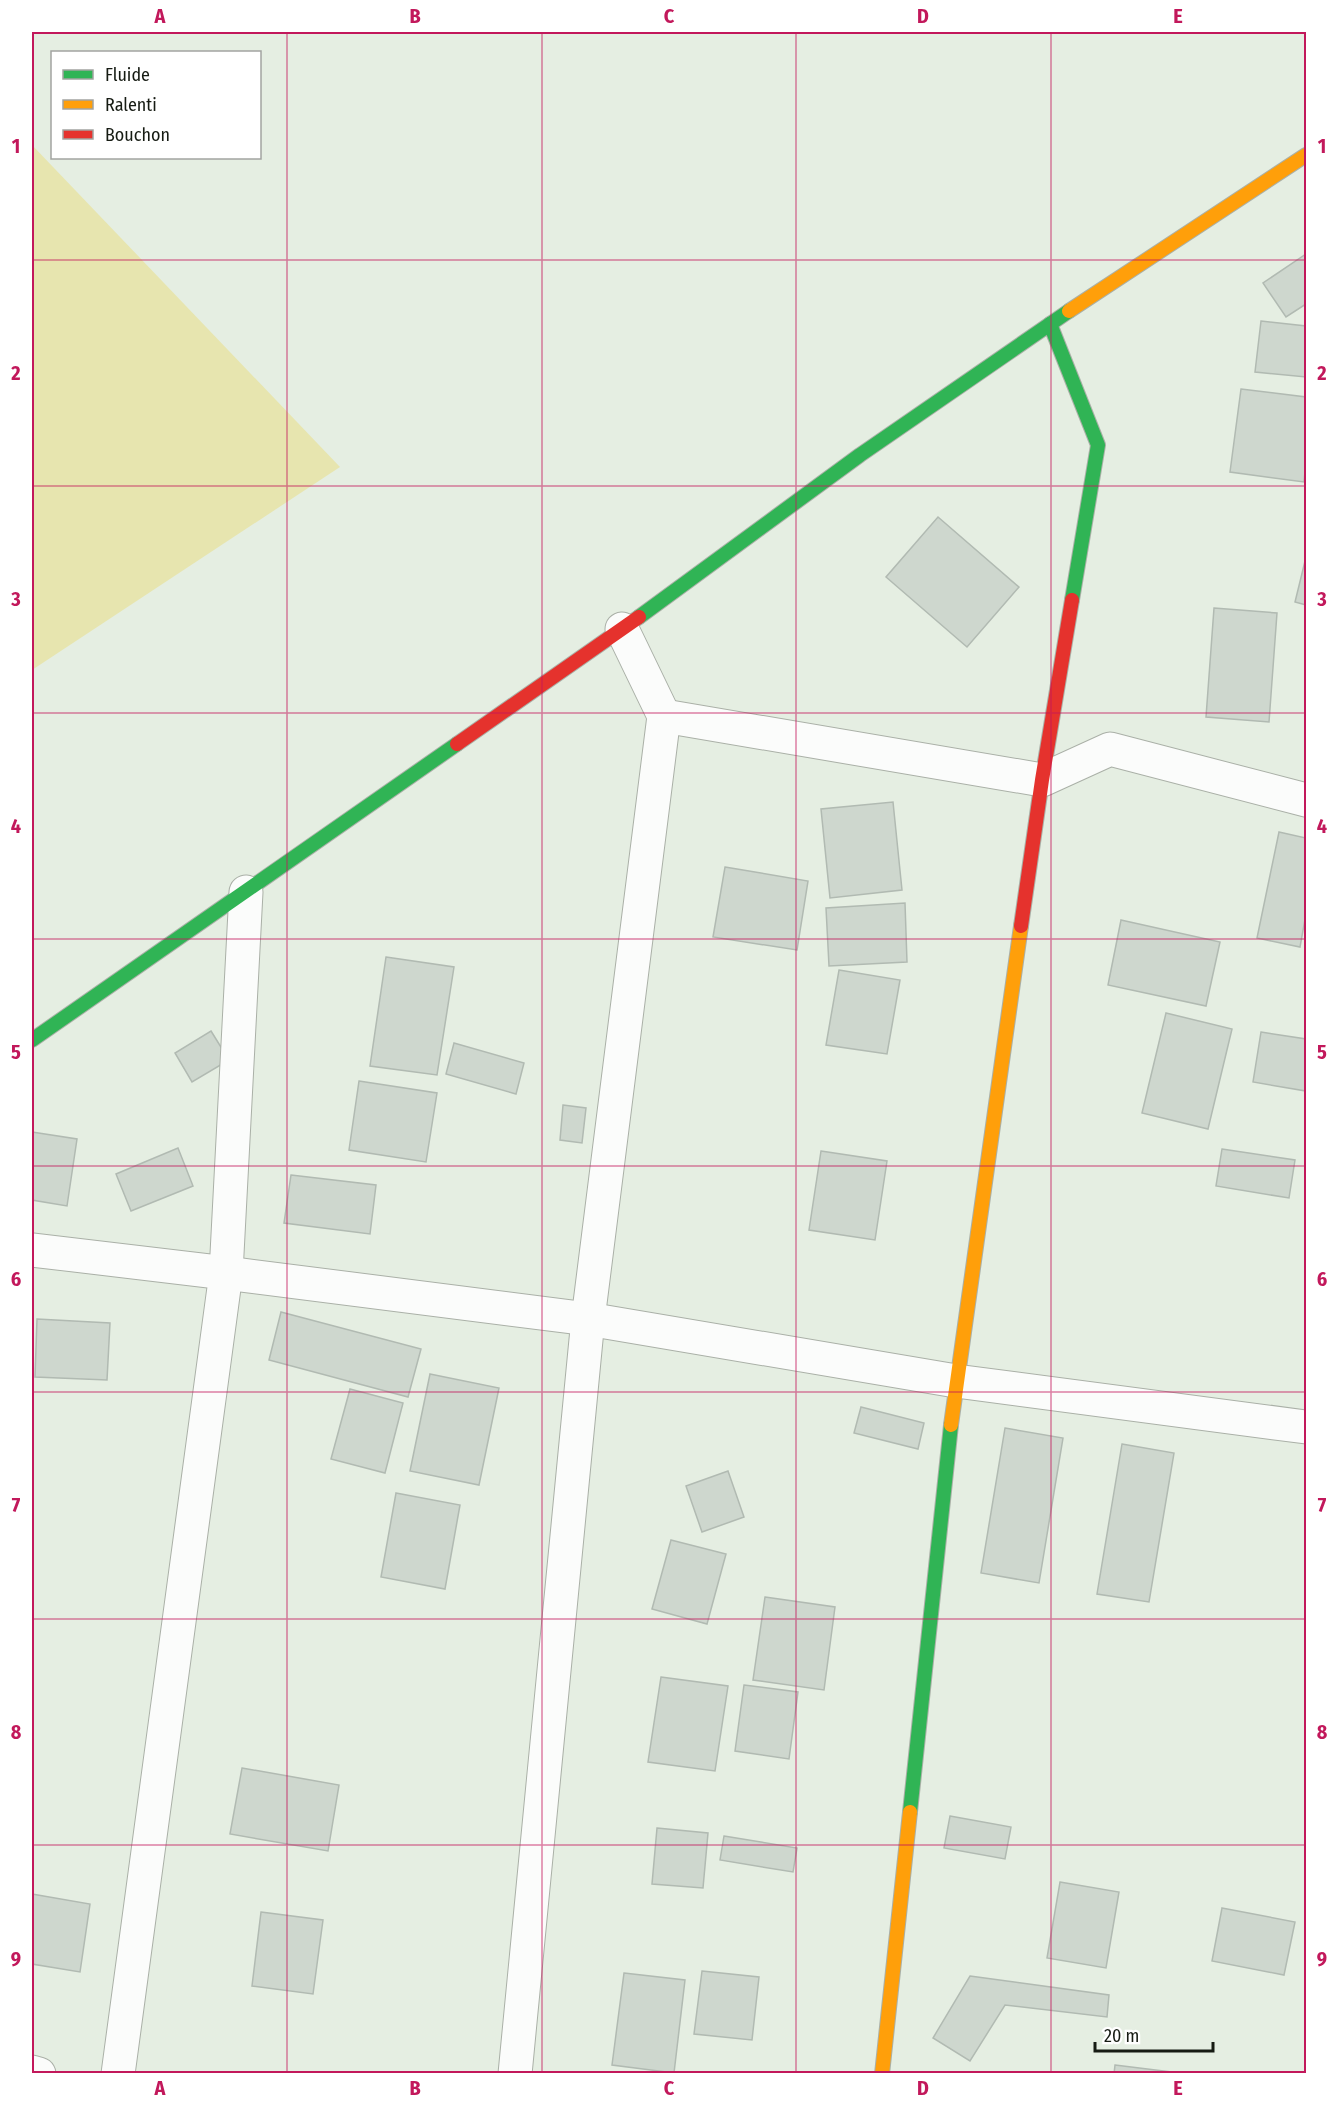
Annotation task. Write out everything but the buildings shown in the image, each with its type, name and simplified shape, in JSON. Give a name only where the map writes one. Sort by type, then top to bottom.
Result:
[{"type":"street","points":[[32,1040],[622,629],[860,455],[1050,324],[1306,155]]},
{"type":"street","points":[[882,2073],[956,1381],[1042,780],[1098,445],[1050,324]]},
{"type":"street","points":[[515,2073],[588,1319],[664,716],[622,629]]},
{"type":"street","points":[[664,716],[1042,780],[1110,749],[1306,800]]},
{"type":"street","points":[[118,2073],[226,1273],[246,892]]},
{"type":"street","points":[[32,1250],[588,1319],[956,1381],[1306,1427]]},
{"type":"street","points":[[32,2073],[39,2073]]},
{"type":"shaded area","points":[[32,145],[340,467],[32,670]]},
{"type":"traffic: fast","points":[[639,617],[860,455],[1069,311]]},
{"type":"traffic: fast","points":[[1050,324],[1098,445],[1072,600]]},
{"type":"traffic: fast","points":[[32,1040],[457,744]]},
{"type":"traffic: fast","points":[[910,1812],[951,1425]]},
{"type":"traffic: slow","points":[[1069,311],[1306,155]]},
{"type":"traffic: slow","points":[[951,1425],[1021,926]]},
{"type":"traffic: slow","points":[[882,2074],[910,1812]]},
{"type":"traffic: jam","points":[[1021,926],[1042,780],[1072,600]]},
{"type":"traffic: jam","points":[[457,744],[639,617]]}]
